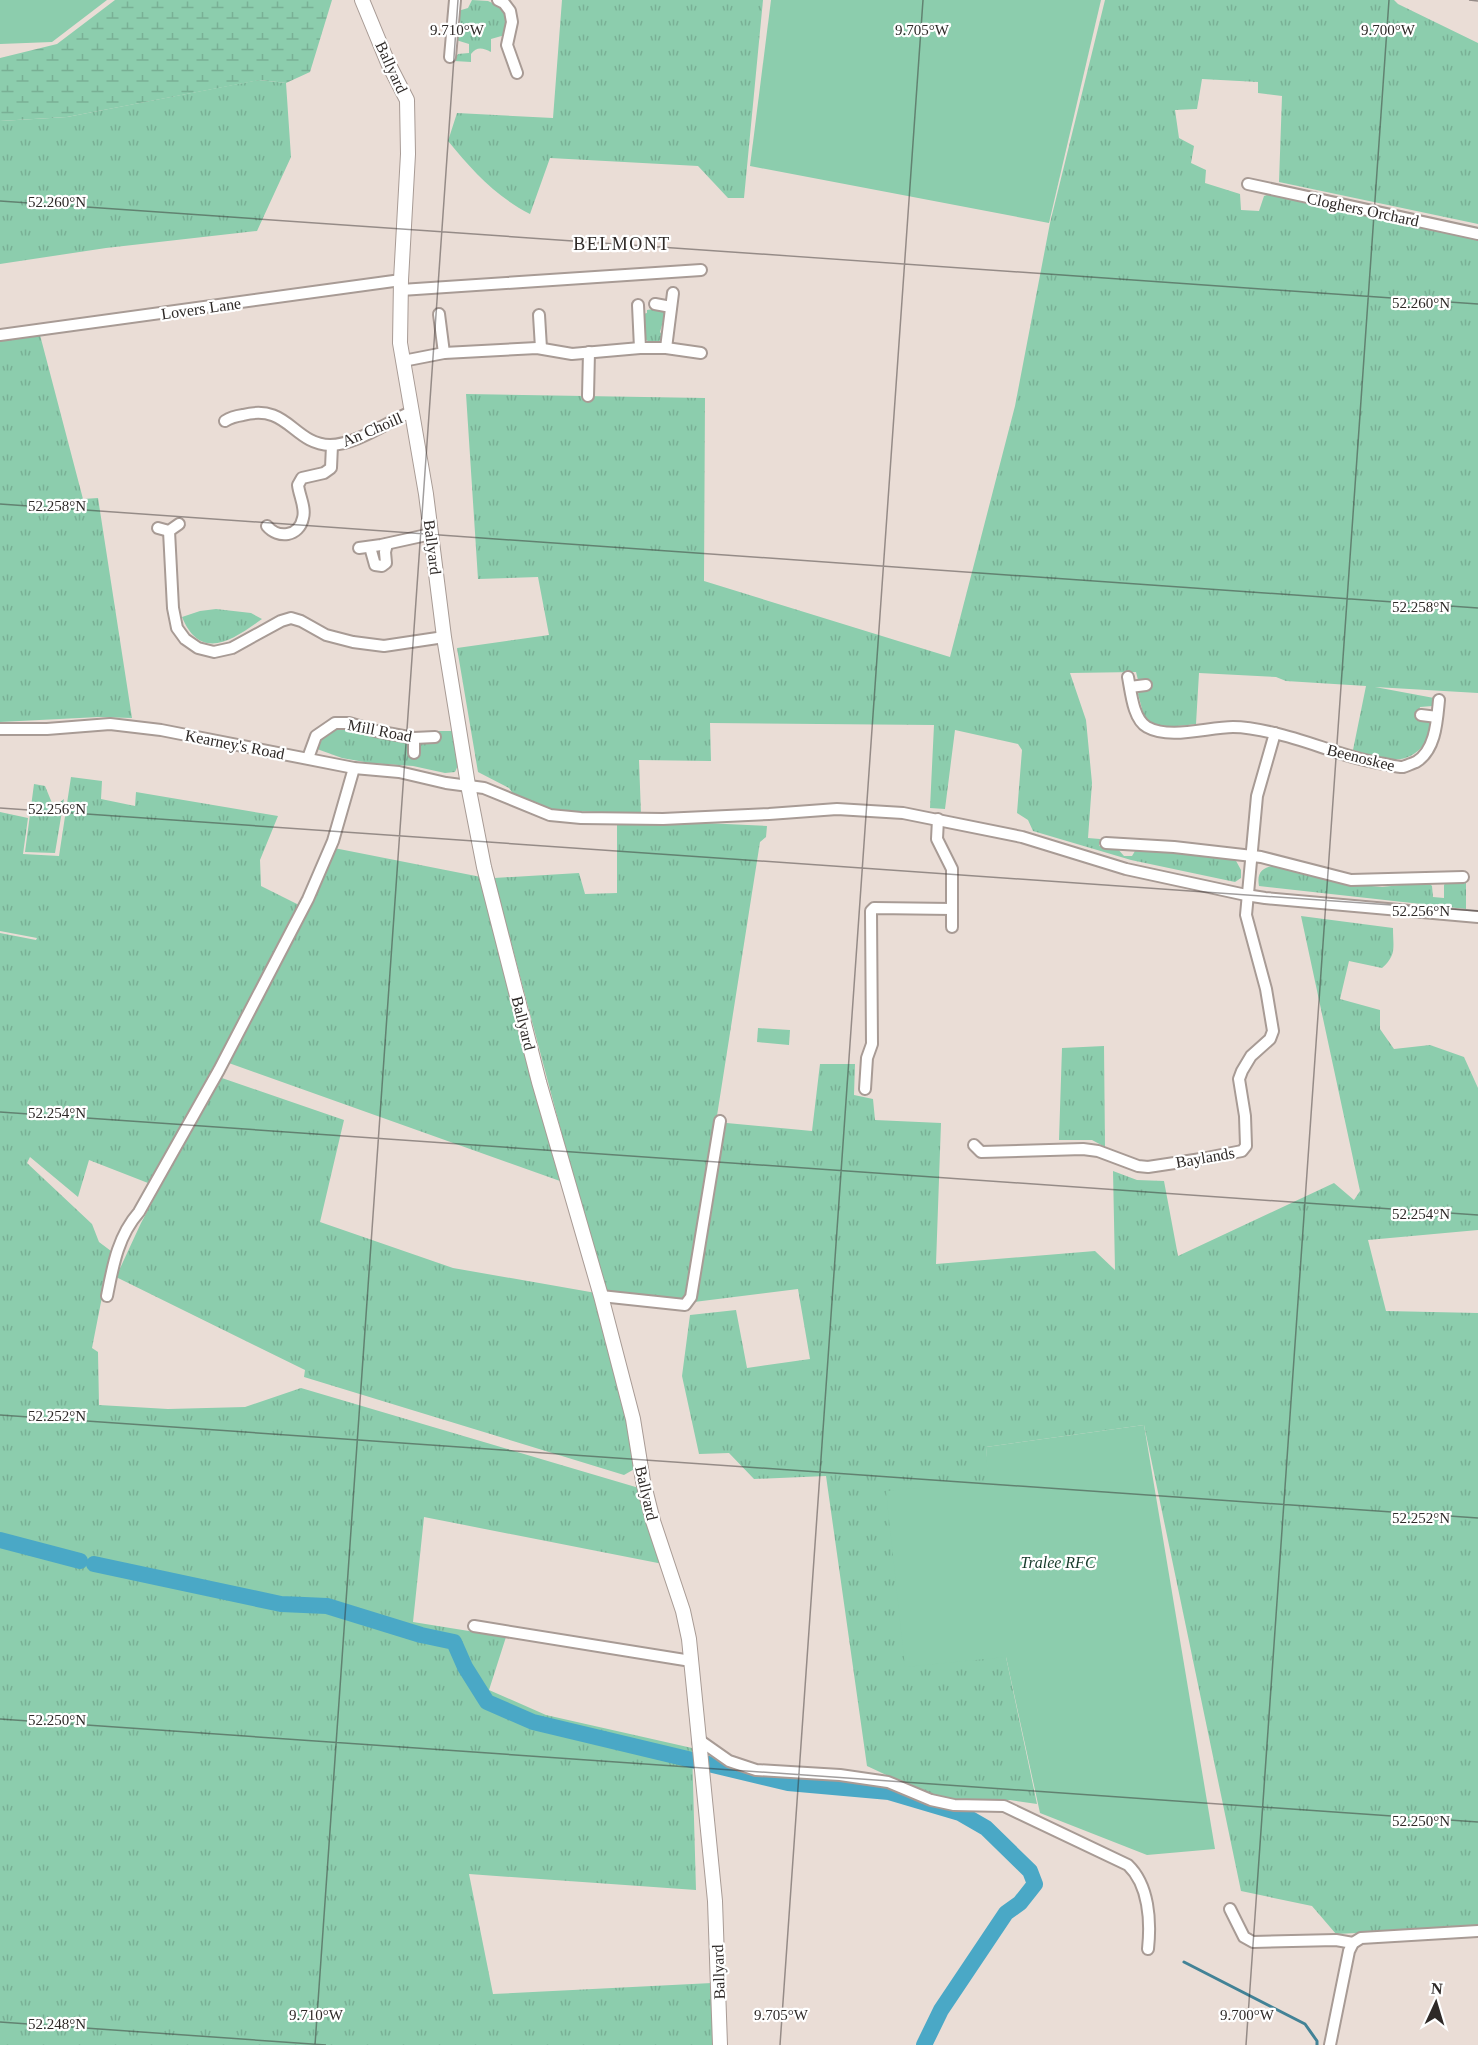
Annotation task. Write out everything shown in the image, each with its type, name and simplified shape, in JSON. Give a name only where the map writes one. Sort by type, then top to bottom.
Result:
[{"type":"street","name":"Ballyard","points":[[362,0],[388,63],[407,100],[408,154],[400,344],[431,534],[444,638],[484,867],[536,1071],[602,1296],[633,1419],[643,1481],[653,1521],[683,1611],[691,1661],[715,1901],[720,2045]]},
{"type":"street","points":[[450,57],[455,0]]},
{"type":"street","points":[[498,0],[504,3],[510,11],[513,22],[507,45],[517,73]]},
{"type":"street","name":"Cloghers Orchard","points":[[1248,184],[1478,234]]},
{"type":"street","name":"Lovers Lane","points":[[0,335],[401,285],[701,270]]},
{"type":"street","points":[[666,348],[673,293]]},
{"type":"street","points":[[655,304],[671,307]]},
{"type":"street","points":[[639,305],[640,348]]},
{"type":"street","points":[[439,314],[444,353]]},
{"type":"street","points":[[539,315],[541,348]]},
{"type":"street","points":[[403,361],[444,353],[541,348],[572,354],[640,348],[666,348],[700,353]]},
{"type":"street","points":[[588,396],[589,352]]},
{"type":"street","name":"An Choill","points":[[226,416],[267,412],[277,415],[306,437],[332,445],[345,443],[411,412]]},
{"type":"street","name":"An Choill","points":[[267,526],[273,533],[285,535],[298,528],[304,517],[298,485],[302,478],[324,473],[331,468],[332,445]]},
{"type":"street","points":[[179,524],[163,529],[173,608],[177,628],[185,639],[198,648],[214,652],[232,648],[280,621],[291,618],[302,621],[326,635],[353,642],[384,646],[444,638]]},
{"type":"street","points":[[387,544],[386,562],[382,566],[375,565],[364,547],[431,534]]},
{"type":"street","name":"Beenoskee","points":[[1146,685],[1129,682],[1137,716],[1141,723],[1150,729],[1161,732],[1202,731],[1233,727],[1275,733],[1375,763],[1403,767],[1418,761],[1429,748],[1435,730],[1439,700]]},
{"type":"street","points":[[1421,715],[1437,717]]},
{"type":"street","name":"Mill Road","points":[[308,758],[316,736],[335,723],[349,723],[414,738],[435,737]]},
{"type":"street","name":"Kearney's Road","points":[[0,729],[47,729],[110,724],[135,726],[354,768],[399,772],[446,783],[484,788],[550,815],[581,818],[663,819],[837,808],[903,813],[1022,837],[1126,869],[1246,895],[1478,917]]},
{"type":"street","points":[[1246,895],[1257,796],[1275,733]]},
{"type":"street","points":[[414,738],[414,753]]},
{"type":"street","points":[[107,1296],[116,1251],[126,1231],[219,1070],[308,899],[333,841],[354,768]]},
{"type":"street","points":[[938,819],[937,839],[952,869],[952,927]]},
{"type":"street","points":[[1106,843],[1174,847],[1252,856],[1352,880],[1463,877]]},
{"type":"street","name":"Baylands","points":[[974,1145],[981,1152],[1083,1149],[1098,1151],[1138,1166],[1148,1167],[1242,1151],[1246,1146],[1247,1134],[1239,1079],[1251,1056],[1270,1039],[1273,1031],[1266,989],[1246,915],[1246,895]]},
{"type":"street","points":[[865,1089],[867,1058],[872,1044],[871,911],[874,908],[952,909]]},
{"type":"street","points":[[602,1296],[685,1305],[692,1296],[720,1121]]},
{"type":"street","points":[[474,1626],[691,1661]]},
{"type":"street","points":[[699,1747],[702,1742],[729,1761],[756,1770],[840,1775],[888,1782],[931,1800],[954,1805],[1004,1806],[1128,1865],[1137,1873],[1150,1927],[1148,1949]]},
{"type":"street","points":[[1230,1909],[1244,1937],[1253,1942],[1335,1940],[1353,1943]]},
{"type":"street","points":[[1330,2045],[1349,1951],[1353,1943],[1360,1938],[1478,1931]]},
{"type":"green space","points":[[0,0],[107,0],[52,42],[0,44]]},
{"type":"green space","points":[[115,0],[332,0],[310,72],[286,83],[260,80],[67,117],[0,121],[0,58],[57,44]]},
{"type":"green space","points":[[472,0],[488,1],[503,8],[507,22],[505,35],[491,39],[491,52],[478,49],[471,54],[471,62],[454,61],[458,54],[469,53],[469,44],[456,40],[458,11],[468,8]]},
{"type":"green space","points":[[562,0],[763,0],[744,198],[728,198],[698,166],[550,158],[530,214],[495,191],[466,162],[448,141],[457,113],[553,118]]},
{"type":"green space","points":[[771,0],[1101,0],[1049,223],[750,166]]},
{"type":"green space","points":[[1105,0],[1394,0],[1478,43],[1478,224],[1279,182],[1282,96],[1258,93],[1258,82],[1202,79],[1197,109],[1175,110],[1179,138],[1194,146],[1191,163],[1206,170],[1205,183],[1240,194],[1241,210],[1259,211],[1264,196],[1273,193],[1478,239],[1478,693],[1375,687],[1434,698],[1433,706],[1420,707],[1418,717],[1433,720],[1426,742],[1410,756],[1392,760],[1353,750],[1366,686],[1286,681],[1276,677],[1199,673],[1196,724],[1170,726],[1157,725],[1145,720],[1138,694],[1140,689],[1151,687],[1150,679],[1138,680],[1136,672],[1070,673],[1086,720],[1092,783],[1088,838],[1100,839],[1099,846],[1117,848],[1124,856],[1132,856],[1135,851],[1142,848],[1235,859],[1241,870],[1241,878],[1235,882],[1131,860],[1033,831],[1028,820],[1017,813],[1022,750],[1018,744],[955,730],[945,809],[930,808],[934,725],[710,723],[711,761],[639,760],[641,814],[550,810],[514,795],[509,788],[478,772],[457,648],[549,635],[538,577],[478,579],[466,394],[705,398],[704,581],[950,657],[1015,406],[1050,223]]},
{"type":"green space","points":[[259,80],[286,83],[291,157],[257,231],[106,248],[0,264],[0,121],[67,117]]},
{"type":"green space","points":[[653,306],[666,311],[660,332],[663,336],[658,343],[649,342],[644,338],[643,314],[653,309]]},
{"type":"green space","points":[[40,335],[83,499],[98,498],[132,718],[99,717],[0,722],[0,341]]},
{"type":"green space","points":[[216,609],[251,613],[262,619],[240,634],[219,643],[199,640],[190,631],[182,617]]},
{"type":"green space","points":[[342,727],[374,736],[406,741],[409,744],[411,756],[420,755],[420,744],[423,742],[439,739],[438,731],[454,731],[458,752],[457,767],[455,772],[445,773],[413,766],[370,763],[342,758],[317,749],[326,732]]},
{"type":"green space","points":[[71,777],[102,781],[101,799],[135,806],[136,792],[278,816],[260,860],[261,886],[299,905],[153,1179],[148,1183],[89,1160],[78,1197],[30,1157],[27,1163],[92,1224],[99,1242],[111,1251],[92,1348],[98,1352],[99,1405],[168,1409],[245,1407],[301,1388],[639,1488],[663,1564],[424,1517],[413,1622],[506,1637],[489,1690],[546,1715],[692,1748],[696,1890],[469,1874],[493,1994],[712,1983],[718,2045],[0,2045],[0,933],[36,940],[37,938],[0,931],[0,812],[28,818],[23,854],[59,856]]},
{"type":"green space","points":[[34,784],[45,786],[52,803],[59,803],[64,799],[55,853],[25,852]]},
{"type":"green space","points":[[617,819],[767,826],[766,837],[760,842],[716,1122],[812,1131],[820,1064],[855,1064],[854,1095],[873,1099],[875,1120],[941,1123],[936,1264],[1095,1251],[1115,1270],[1113,1171],[1137,1180],[1164,1181],[1178,1256],[1334,1183],[1354,1200],[1360,1191],[1301,916],[1393,928],[1393,950],[1390,959],[1382,968],[1349,961],[1340,999],[1380,1010],[1380,1029],[1394,1049],[1430,1045],[1464,1057],[1478,1088],[1478,1230],[1368,1240],[1386,1311],[1478,1313],[1478,1927],[1336,1934],[1312,1906],[1241,1891],[1144,1425],[986,1447],[1006,1657],[1037,1804],[1010,1800],[942,1801],[867,1766],[826,1476],[754,1479],[729,1453],[699,1454],[682,1376],[690,1315],[736,1310],[747,1368],[810,1359],[798,1289],[686,1303],[605,1297],[494,878],[579,873],[585,894],[617,893]]},
{"type":"green space","points":[[334,848],[481,877],[560,1181],[226,1062],[298,931]]},
{"type":"green space","points":[[1279,865],[1361,885],[1382,887],[1428,882],[1432,886],[1433,897],[1444,898],[1446,882],[1466,880],[1466,909],[1259,886],[1260,873],[1270,866]]},
{"type":"green space","points":[[758,1028],[790,1030],[789,1045],[757,1042]]},
{"type":"green space","points":[[1104,1046],[1105,1147],[1092,1140],[1059,1140],[1062,1048]]},
{"type":"green space","points":[[219,1077],[344,1120],[320,1222],[453,1268],[596,1293],[638,1467],[624,1475],[304,1377],[305,1370],[116,1277],[141,1223]]},
{"type":"green space","name":"Tralee RFC","points":[[1144,1425],[1215,1849],[1147,1855],[1040,1813],[1006,1657],[905,1667],[886,1491],[988,1481],[986,1447]]},
{"type":"waterway","points":[[0,1540],[80,1561]]},
{"type":"waterway","points":[[94,1564],[281,1604],[327,1606],[421,1635],[454,1642],[465,1667],[487,1702],[533,1722],[788,1783],[889,1792],[960,1813],[986,1828],[1030,1871],[1035,1884],[1020,1903],[1006,1913],[941,2010],[924,2045]]},
{"type":"waterway","points":[[1184,1962],[1305,2024],[1317,2041],[1317,2045]]},
{"type":"district","name":"BELMONT","points":[[622,244]]}]
